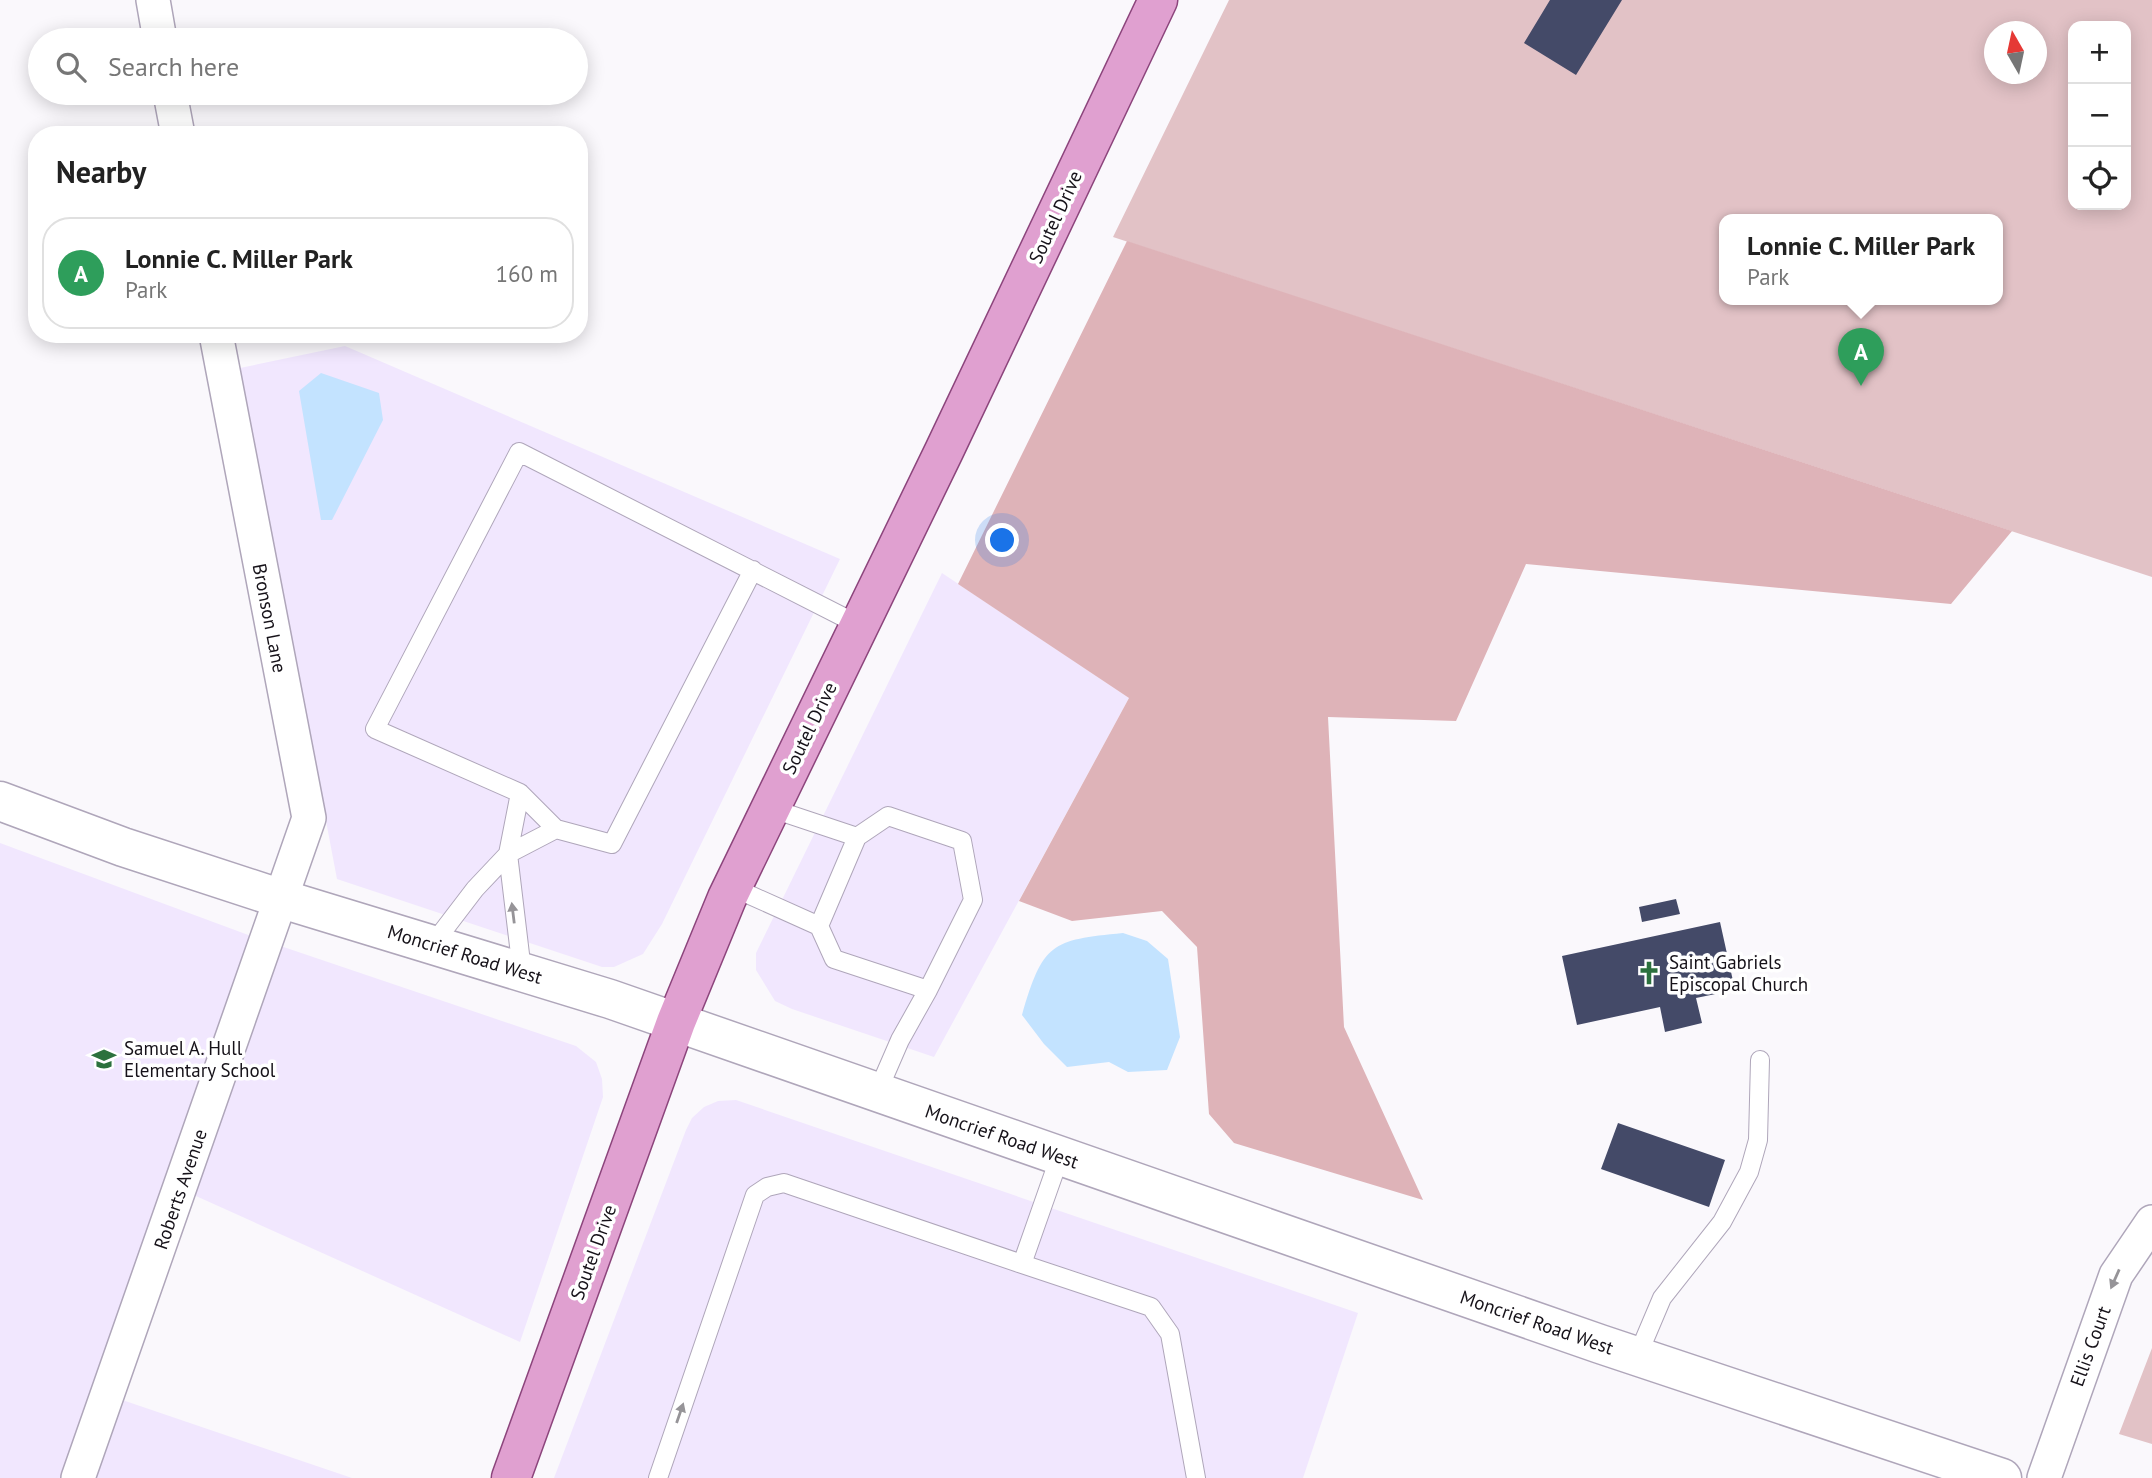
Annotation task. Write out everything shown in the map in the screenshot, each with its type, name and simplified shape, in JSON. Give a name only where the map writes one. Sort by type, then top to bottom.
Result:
[{"type":"main road","name":"Soutel Drive","points":[[510,1478],[677,1022],[732,887],[1158,0]]},
{"type":"main road","name":"Moncrief Road West","points":[[0,801],[123,847],[282,899],[522,971],[677,1022],[1637,1357],[2002,1478]]},
{"type":"street","points":[[153,0],[158,28]]},
{"type":"street","points":[[172,105],[176,126]]},
{"type":"street","name":"Bronson Lane","points":[[218,343],[309,818],[282,899]]},
{"type":"street","name":"Roberts Avenue","points":[[78,1478],[282,899]]},
{"type":"street","name":"Ellis Court","points":[[2044,1478],[2116,1275],[2152,1222]]},
{"type":"lane","points":[[753,570],[612,844],[556,829],[520,793],[375,729],[519,452],[753,570],[859,625]]},
{"type":"lane","points":[[520,793],[508,854],[522,971]]},
{"type":"lane","points":[[770,808],[857,837]]},
{"type":"lane","points":[[819,926],[857,837],[888,816],[962,841],[973,900],[900,1040],[877,1093]]},
{"type":"lane","points":[[433,944],[475,889],[508,854],[556,829]]},
{"type":"lane","points":[[732,887],[819,926],[834,959],[928,990]]},
{"type":"lane","points":[[1637,1357],[1662,1298],[1722,1222],[1749,1172],[1758,1140],[1760,1060]]},
{"type":"lane","points":[[1022,1264],[1060,1156]]},
{"type":"lane","points":[[658,1478],[755,1195],[766,1186],[784,1183],[1151,1307],[1170,1334],[1196,1478]]},
{"type":"shaded area","points":[[1229,0],[2152,0],[2152,577],[1113,237]]},
{"type":"shaded area","points":[[1127,241],[2012,531],[1951,604],[1526,564],[1456,721],[1328,717],[1344,1027],[1423,1200],[1234,1143],[1209,1114],[1197,947],[1162,911],[1072,921],[1019,901],[1129,698],[958,584]]},
{"type":"shaded area","points":[[345,346],[840,559],[662,924],[643,954],[614,967],[602,967],[337,879],[240,368]]},
{"type":"shaded area","points":[[942,573],[1129,698],[934,1057],[775,1001],[756,970],[756,953]]},
{"type":"shaded area","points":[[0,843],[251,936],[576,1046],[596,1062],[602,1079],[603,1097],[520,1342],[167,1183],[93,1390],[352,1478],[0,1478]]},
{"type":"shaded area","points":[[736,1100],[1358,1313],[1303,1478],[554,1478],[686,1130],[692,1118],[704,1107],[718,1101]]},
{"type":"shaded area","points":[[2152,1348],[2152,1444],[2119,1434]]},
{"type":"water","points":[[321,373],[379,393],[383,420],[332,520],[321,520],[299,391]]},
{"type":"water","points":[[1123,933],[1147,941],[1168,959],[1180,1037],[1167,1070],[1128,1072],[1109,1062],[1067,1067],[1044,1044],[1022,1015],[1029,991],[1044,959],[1053,950],[1080,939]]},
{"type":"building","points":[[1550,0],[1622,0],[1576,75],[1524,43]]},
{"type":"building","points":[[1676,899],[1680,914],[1642,922],[1639,907]]},
{"type":"building","name":"Saint Gabriels Episcopal Church","points":[[1720,922],[1735,990],[1696,998],[1702,1023],[1665,1032],[1660,1007],[1577,1025],[1562,956]]},
{"type":"building","points":[[1618,1123],[1725,1160],[1709,1207],[1601,1169]]},
{"type":"place","name":"Lonnie C. Miller Park","points":[[1861,386]]},
{"type":"place","name":"Saint Gabriels Episcopal Church","points":[[1649,973]]},
{"type":"place","name":"Samuel A. Hull Elementary School","points":[[104,1059]]}]
